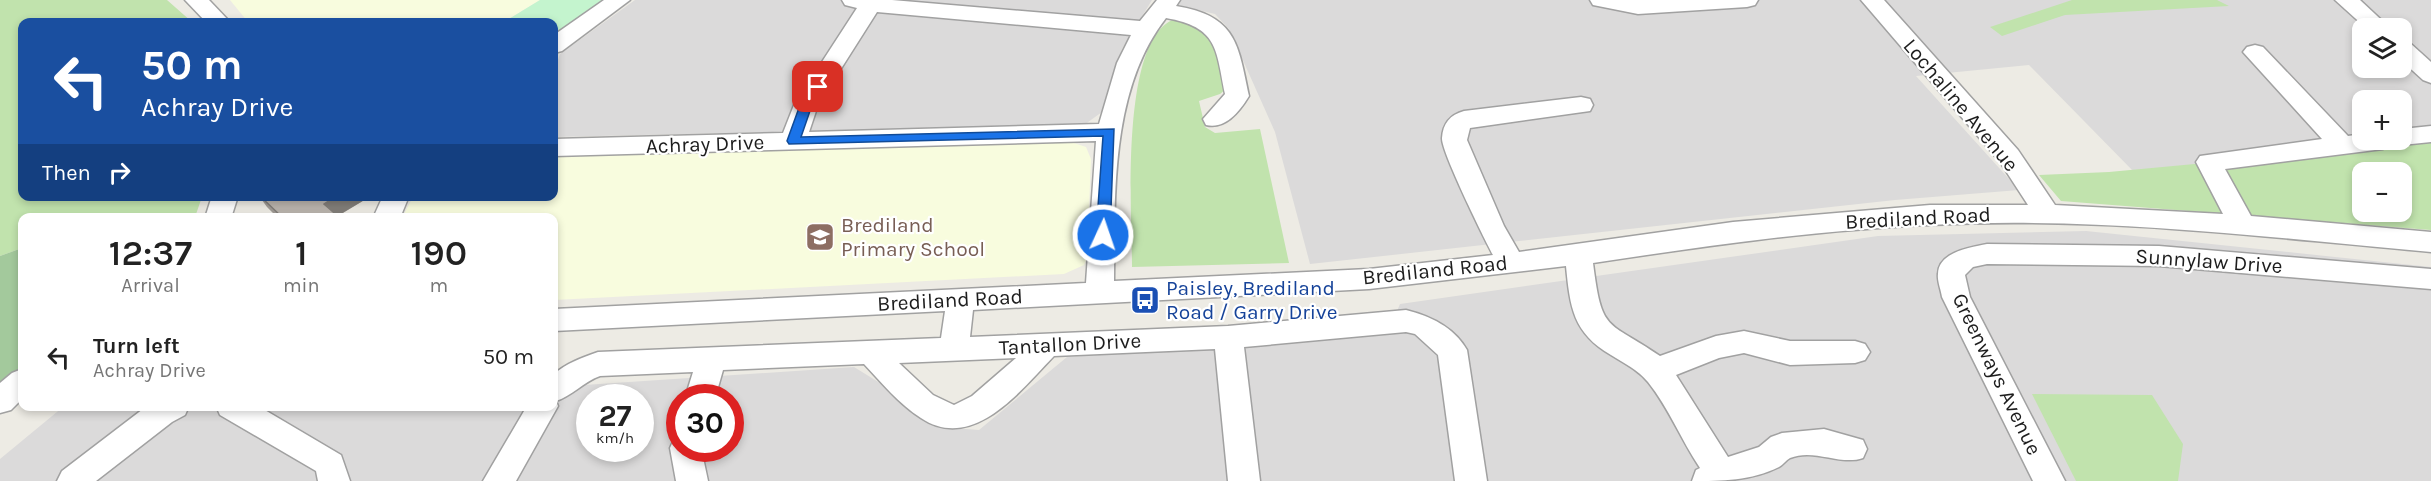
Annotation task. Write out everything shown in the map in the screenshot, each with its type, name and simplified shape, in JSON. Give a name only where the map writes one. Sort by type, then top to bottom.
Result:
[{"type":"street","points":[[196,0],[215,18]]},
{"type":"street","points":[[558,43],[620,0]]},
{"type":"street","points":[[1601,0],[1638,7],[1747,0]]},
{"type":"street","name":"Lochaline Avenue","points":[[1872,0],[2009,156],[2046,212]]},
{"type":"street","points":[[2346,0],[2367,18]]},
{"type":"street","points":[[793,141],[806,105],[866,2],[1158,13],[1203,20],[1215,28],[1227,52],[1237,96],[1215,119]]},
{"type":"street","points":[[1100,292],[1109,132],[1125,71],[1158,13]]},
{"type":"street","points":[[2255,52],[2341,144]]},
{"type":"street","points":[[2415,55],[2431,75]]},
{"type":"street","points":[[1511,262],[1491,226],[1454,140],[1458,124],[1464,119],[1581,105]]},
{"type":"street","name":"Achray Drive","points":[[558,148],[1109,132]]},
{"type":"street","points":[[2412,136],[2431,134]]},
{"type":"street","points":[[2242,225],[2209,162],[2352,143]]},
{"type":"street","name":"Brediland Road","points":[[558,320],[1369,279],[1578,255],[1768,229],[1930,215],[2046,212],[2242,225],[2422,242]]},
{"type":"street","points":[[2422,242],[2431,268]]},
{"type":"street","points":[[1578,255],[1589,319],[1607,338],[1656,370],[1696,431],[1710,459],[1714,477],[1769,457],[1782,446],[1824,442],[1852,449]]},
{"type":"street","name":"Sunnylaw Drive","points":[[1987,255],[2159,256],[2431,279]]},
{"type":"street","name":"Greenways Avenue","points":[[1987,255],[1964,259],[1956,265],[1951,272],[1956,297],[2049,481]]},
{"type":"street","points":[[954,350],[960,301]]},
{"type":"street","name":"Tantallon Drive","points":[[558,387],[577,372],[598,364],[1228,337],[1406,321],[1424,326],[1452,350],[1471,481]]},
{"type":"street","points":[[1656,370],[1716,347],[1744,330],[1790,353],[1855,352]]},
{"type":"street","points":[[1228,337],[1244,481]]},
{"type":"street","points":[[872,354],[924,403],[941,415],[954,419],[966,417],[986,403],[1047,344]]},
{"type":"street","points":[[704,384],[712,359]]},
{"type":"street","points":[[0,401],[18,385]]},
{"type":"street","points":[[73,481],[165,411]]},
{"type":"street","points":[[240,411],[317,454],[330,464],[334,481]]},
{"type":"street","points":[[499,481],[540,411]]},
{"type":"street","points":[[688,462],[692,481]]},
{"type":"shaded area","points":[[230,0],[540,0],[511,18],[245,18]]},
{"type":"shaded area","points":[[635,0],[1152,0],[1122,49],[1102,112],[1084,125],[558,137],[558,60],[560,54]]},
{"type":"shaded area","points":[[1158,0],[2431,0],[2431,142],[2412,144],[2412,90],[2352,90],[2352,150],[2355,150],[2135,173],[2029,65],[1916,76],[2019,190],[1895,200],[1310,264],[1275,132],[1229,29],[1215,14]]},
{"type":"shaded area","name":"Brediland Primary School","points":[[1071,142],[1086,147],[1091,159],[1087,258],[1084,265],[1064,274],[558,300],[558,213],[405,213],[411,201],[558,201],[558,154]]},
{"type":"shaded area","points":[[2086,231],[2431,267],[2431,481],[0,481],[0,459],[58,411],[558,411],[558,387],[576,386],[576,462],[654,462],[654,384],[599,384],[854,367],[953,428],[979,430],[1067,357],[1387,335],[1400,304],[1878,236]]},
{"type":"green space","points":[[0,0],[167,0],[187,18],[18,18],[18,201],[201,201],[196,213],[18,213],[18,249],[0,256]]},
{"type":"green space","points":[[540,0],[603,0],[558,32],[558,18],[511,18]]},
{"type":"green space","points":[[2072,0],[2217,0],[2229,6],[2065,15],[2002,36],[1990,27]]},
{"type":"green space","points":[[1175,19],[1197,22],[1216,48],[1226,89],[1220,94],[1199,101],[1205,127],[1215,133],[1260,129],[1289,263],[1132,267],[1132,131],[1137,92],[1145,58],[1157,33]]},
{"type":"green space","points":[[2431,142],[2431,230],[2061,201],[2039,175],[2109,172],[2352,149],[2412,150],[2412,144]]},
{"type":"green space","points":[[18,249],[18,370],[0,385],[0,256]]},
{"type":"green space","points":[[2032,394],[2152,395],[2183,444],[2178,481],[2076,481]]},
{"type":"building","points":[[265,201],[328,201],[324,204],[334,213],[278,213]]},
{"type":"place","name":"Brediland Primary School","points":[[820,237]]},
{"type":"place","name":"Paisley, Brediland Road / Garry Drive","points":[[1145,300]]},
{"type":"route","points":[[818,87],[806,105],[793,141],[1109,132],[1103,235]]}]
